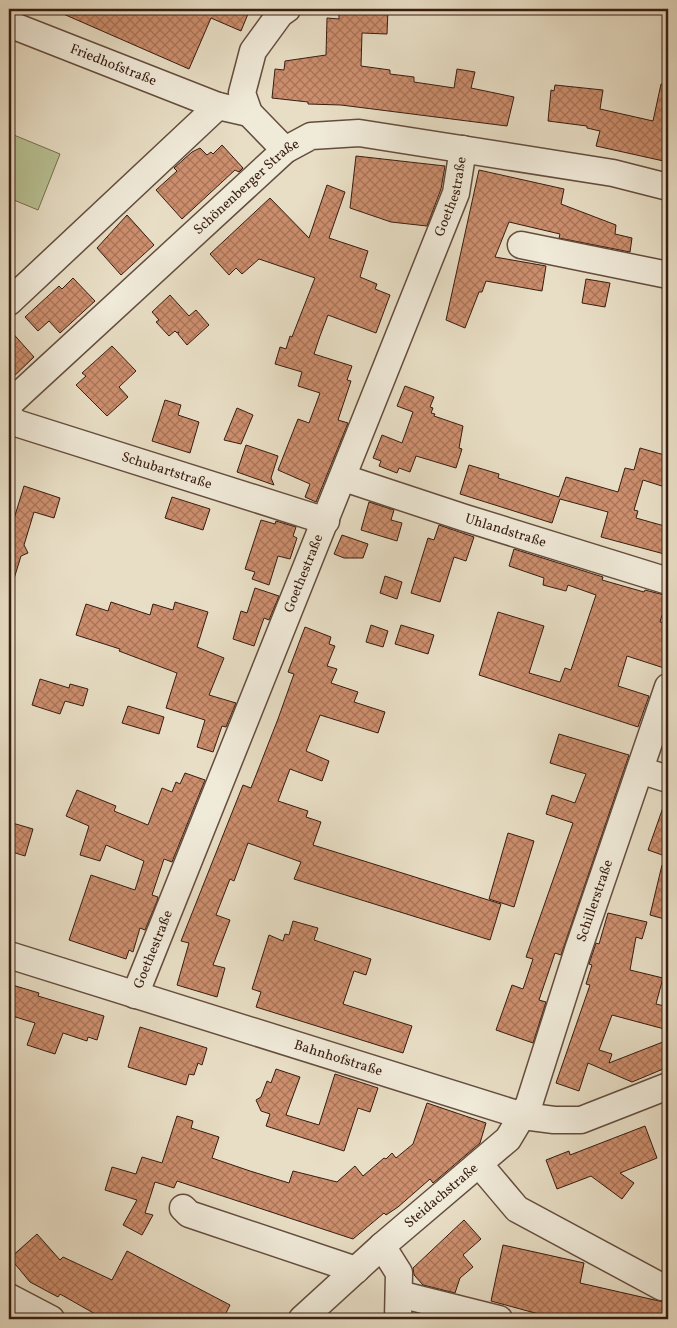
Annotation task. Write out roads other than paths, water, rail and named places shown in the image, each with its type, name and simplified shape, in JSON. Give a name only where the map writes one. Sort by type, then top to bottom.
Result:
[{"type":"street","points":[[285,150],[249,113],[242,93],[253,51],[280,14],[288,9]]},
{"type":"street","name":"Friedhofstraße","points":[[9,24],[218,106],[249,113]]},
{"type":"street","points":[[9,302],[218,106]]},
{"type":"street","name":"Schönenberger Straße","points":[[9,404],[285,150],[311,136],[359,133],[613,173],[668,186]]},
{"type":"street","name":"Goethestraße","points":[[136,995],[344,478],[456,192],[463,149]]},
{"type":"street","points":[[521,245],[668,275]]},
{"type":"street","name":"Schubartstraße","points":[[9,416],[16,423],[326,521]]},
{"type":"street","name":"Uhlandstraße","points":[[344,478],[668,581]]},
{"type":"street","name":"Schillerstraße","points":[[523,1116],[529,1104],[578,950],[668,687]]},
{"type":"street","points":[[640,770],[668,779]]},
{"type":"street","name":"Bahnhofstraße","points":[[9,956],[523,1116],[554,1120],[580,1120],[668,1086]]},
{"type":"street","name":"Steidachstraße","points":[[302,1319],[382,1246],[508,1139],[523,1116]]},
{"type":"street","points":[[479,1164],[517,1209],[662,1287]]},
{"type":"street","points":[[183,1208],[189,1214],[356,1270]]},
{"type":"street","points":[[382,1246],[400,1273],[398,1307],[500,1319]]},
{"type":"street","points":[[9,1297],[51,1319]]}]
